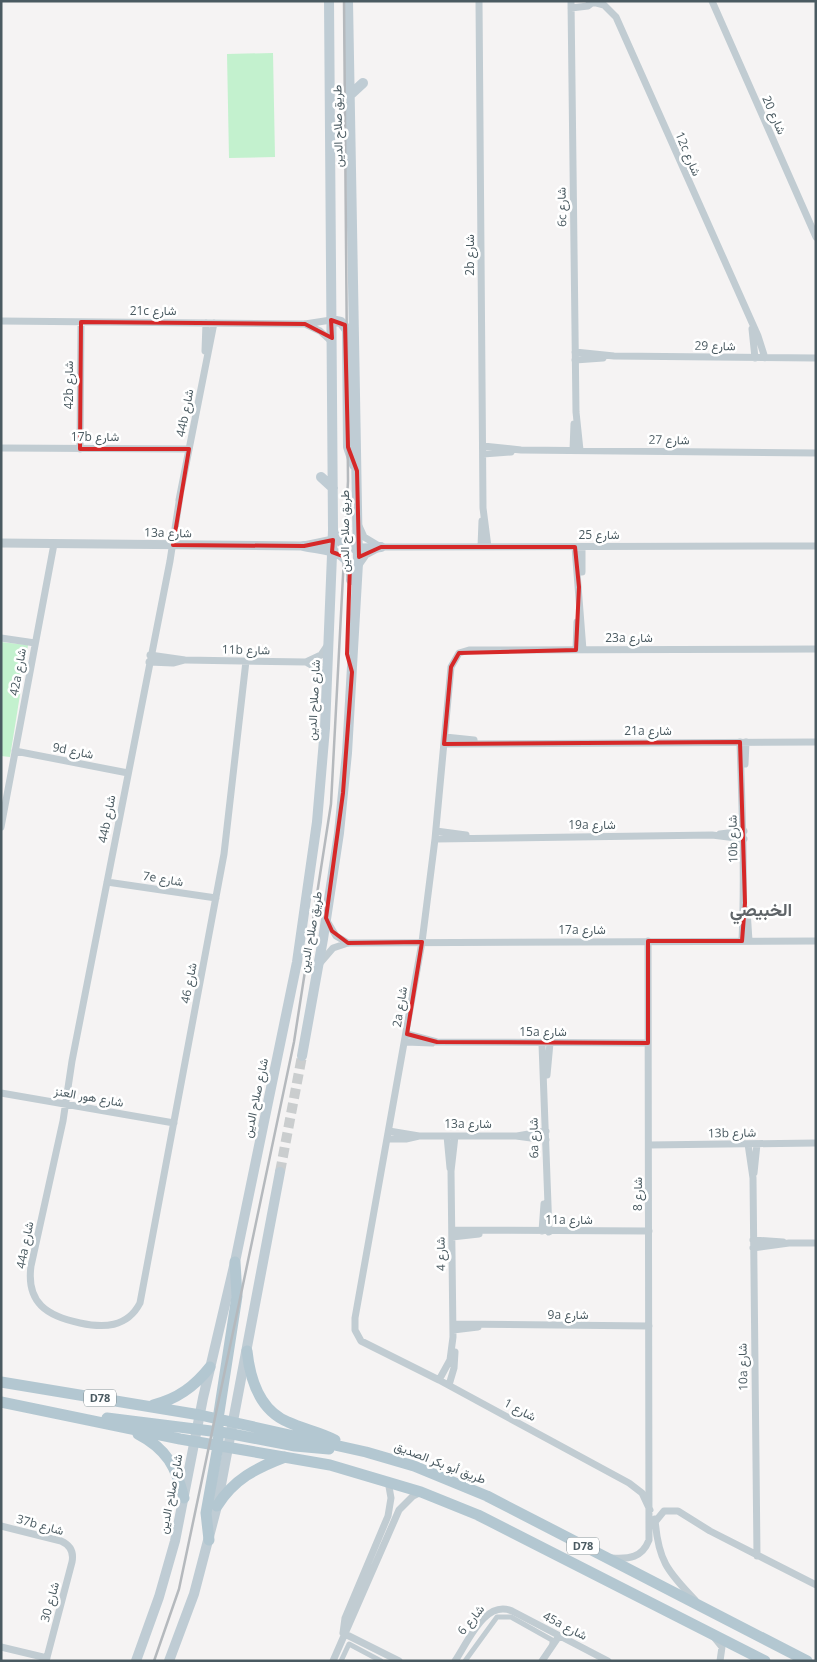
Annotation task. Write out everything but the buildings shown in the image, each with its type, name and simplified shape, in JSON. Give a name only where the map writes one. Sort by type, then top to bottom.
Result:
[{"type":"main road","name":"طريق صلاح الدين","points":[[329,1],[333,535]]},
{"type":"main road","name":"طريق صلاح الدين","points":[[302,1056],[326,918],[343,793],[359,549],[348,1]]},
{"type":"main road","points":[[350,95],[363,83]]},
{"type":"main road","points":[[332,320],[341,322],[347,330],[348,447],[357,471]]},
{"type":"main road","points":[[321,477],[333,488]]},
{"type":"main road","points":[[333,535],[344,546],[359,549],[381,547]]},
{"type":"main road","name":"شارع صلاح الدين","points":[[136,1661],[165,1577],[184,1498],[210,1367],[235,1262],[290,999],[318,813],[328,681],[333,535]]},
{"type":"main road","points":[[304,546],[343,556],[351,570],[347,654],[352,672]]},
{"type":"main road","points":[[209,1540],[206,1514],[224,1447],[233,1428],[280,1172]]},
{"type":"main road","points":[[169,1661],[194,1594],[218,1506],[224,1447],[218,1432],[218,1419],[237,1296],[235,1262]]},
{"type":"main road","points":[[247,1351],[251,1377],[268,1409],[286,1422],[324,1435],[349,1448]]},
{"type":"main road","points":[[149,1406],[183,1394],[210,1367]]},
{"type":"main road","name":"D78","points":[[1,1382],[200,1415],[218,1419],[233,1428]]},
{"type":"main road","name":"D78","points":[[1,1402],[195,1442],[287,1457],[388,1480],[478,1515],[765,1661]]},
{"type":"main road","points":[[80,1418],[127,1419],[218,1432],[233,1428],[294,1446],[349,1448]]},
{"type":"main road","points":[[118,1426],[147,1439],[166,1454],[174,1468],[184,1498]]},
{"type":"main road","name":"طريق أبو بكر الصديق","points":[[349,1448],[389,1458],[439,1475],[487,1496],[807,1661]]},
{"type":"main road","points":[[218,1506],[225,1494],[246,1474],[287,1457]]},
{"type":"street","name":"2b شارع","points":[[479,1],[484,547]]},
{"type":"street","name":"شارع 20","points":[[712,1],[816,237]]},
{"type":"street","name":"12c شارع","points":[[571,4],[588,6],[591,2],[604,5],[616,17],[751,326],[758,336],[765,358]]},
{"type":"street","name":"6c شارع","points":[[571,4],[576,450]]},
{"type":"street","name":"21c شارع","points":[[1,321],[305,324],[332,320]]},
{"type":"street","name":"42b شارع","points":[[80,449],[81,322]]},
{"type":"street","name":"44b شارع","points":[[63,1104],[150,658],[205,364],[210,323]]},
{"type":"street","points":[[305,324],[320,331],[332,342]]},
{"type":"street","name":"12c شارع","points":[[751,326],[755,358]]},
{"type":"street","name":"شارع 29","points":[[575,356],[816,358]]},
{"type":"street","name":"17b شارع","points":[[1,448],[189,449]]},
{"type":"street","name":"شارع 27","points":[[483,450],[816,454]]},
{"type":"street","points":[[358,525],[369,542],[381,547]]},
{"type":"street","name":"13a شارع","points":[[1,543],[304,546],[333,535]]},
{"type":"street","name":"42a شارع","points":[[1,828],[52,544]]},
{"type":"street","name":"شارع 25","points":[[381,547],[816,546]]},
{"type":"street","points":[[358,570],[366,555],[381,547]]},
{"type":"street","points":[[578,547],[579,650]]},
{"type":"street","points":[[1,638],[35,643]]},
{"type":"street","points":[[306,662],[321,655],[329,641]]},
{"type":"street","name":"23a شارع","points":[[451,667],[455,657],[463,651],[816,650]]},
{"type":"street","name":"11b شارع","points":[[150,658],[306,662]]},
{"type":"street","name":"شارع 46","points":[[138,1308],[228,832],[246,661]]},
{"type":"street","points":[[306,662],[318,669],[328,681]]},
{"type":"street","name":"2a شارع","points":[[366,1344],[357,1336],[354,1324],[406,1042],[422,942],[436,835],[451,667]]},
{"type":"street","name":"21a شارع","points":[[444,740],[481,742],[816,742]]},
{"type":"street","name":"10b شارع","points":[[743,742],[746,941]]},
{"type":"street","name":"9d شارع","points":[[15,751],[128,773]]},
{"type":"street","name":"19a شارع","points":[[436,835],[473,837],[744,835]]},
{"type":"street","name":"7e شارع","points":[[107,882],[216,898]]},
{"type":"street","points":[[326,918],[336,936],[348,943]]},
{"type":"street","name":"17a شارع","points":[[318,968],[321,960],[333,948],[348,943],[816,940]]},
{"type":"street","name":"شارع 8","points":[[604,1557],[630,1558],[642,1552],[649,1540],[648,941]]},
{"type":"street","name":"15a شارع","points":[[407,1034],[437,1042]]},
{"type":"street","name":"15a شارع","points":[[406,1042],[423,1044],[437,1042],[648,1043]]},
{"type":"street","name":"6a شارع","points":[[546,1044],[546,1231]]},
{"type":"street","name":"شارع هور العنز","points":[[1,1093],[174,1124]]},
{"type":"street","name":"44a شارع","points":[[63,1104],[58,1138],[31,1266],[30,1276],[34,1296],[46,1311],[54,1316],[102,1327],[119,1323],[138,1308]]},
{"type":"street","name":"13a شارع","points":[[389,1135],[516,1136],[546,1132]]},
{"type":"street","name":"شارع 4","points":[[449,1385],[455,1362],[451,1136]]},
{"type":"street","name":"13a شارع","points":[[516,1136],[546,1140]]},
{"type":"street","name":"13b شارع","points":[[649,1145],[816,1142]]},
{"type":"street","name":"10a شارع","points":[[748,1144],[752,1178],[756,1556]]},
{"type":"street","name":"10a شارع","points":[[752,1178],[756,1144]]},
{"type":"street","name":"11a شارع","points":[[452,1233],[546,1231],[649,1232]]},
{"type":"street","points":[[753,1240],[788,1244]]},
{"type":"street","points":[[753,1248],[816,1243]]},
{"type":"street","name":"9a شارع","points":[[453,1330],[486,1326],[650,1326]]},
{"type":"street","name":"شارع 4","points":[[439,1380],[450,1360],[453,1330]]},
{"type":"street","name":"شارع 1","points":[[366,1344],[449,1385],[636,1487],[647,1500],[650,1510]]},
{"type":"street","name":"شارع 8","points":[[650,1446],[655,1522],[663,1562],[672,1576],[701,1606]]},
{"type":"street","points":[[374,1557],[391,1507],[388,1480]]},
{"type":"street","points":[[333,1661],[343,1633],[345,1618],[374,1557],[399,1510],[413,1496],[421,1492]]},
{"type":"street","points":[[655,1522],[664,1511],[678,1510],[710,1531],[816,1585]]},
{"type":"street","name":"37b شارع","points":[[1,1526],[61,1541],[71,1549]]},
{"type":"street","name":"شارع 30","points":[[47,1660],[72,1562],[71,1549]]},
{"type":"street","name":"شارع 6","points":[[455,1661],[488,1613],[500,1608],[512,1611]]},
{"type":"street","name":"45a شارع","points":[[512,1611],[608,1661]]},
{"type":"street","points":[[465,1661],[496,1617],[506,1616],[552,1640],[553,1643],[542,1661]]},
{"type":"street","points":[[343,1633],[399,1661]]},
{"type":"street","points":[[713,1635],[722,1647],[720,1661]]},
{"type":"street","points":[[542,1661],[559,1636]]},
{"type":"street","points":[[341,1661],[349,1644],[381,1661]]},
{"type":"street","points":[[1,1647],[47,1660]]},
{"type":"highlighted area","points":[[331,320],[345,325],[348,447],[357,471],[359,557],[381,547],[575,547],[579,587],[576,650],[459,653],[451,667],[444,744],[740,742],[745,903],[742,941],[648,941],[648,1043],[437,1042],[407,1034],[422,942],[348,943],[332,931],[326,918],[343,793],[352,672],[347,654],[350,564],[343,556],[332,552],[333,540],[304,546],[173,545],[189,449],[80,449],[81,322],[305,324],[332,338]]},
{"type":"green space","points":[[273,53],[275,157],[229,158],[227,54]]},
{"type":"green space","points":[[1,642],[28,645],[10,757],[1,756]]},
{"type":"tunnel","points":[[280,1172],[302,1056]]},
{"type":"railway","points":[[154,1661],[179,1589],[294,1042],[331,804],[348,481],[344,1]]},
{"type":"district","name":"الخبيصي","points":[[761,910]]}]
